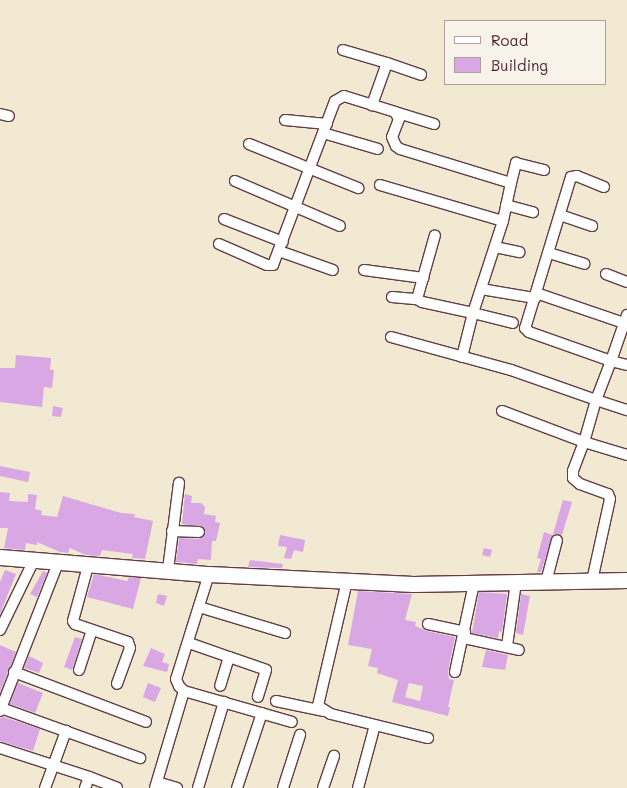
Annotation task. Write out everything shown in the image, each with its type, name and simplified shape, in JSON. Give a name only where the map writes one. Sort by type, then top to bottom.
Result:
[{"type":"street","points":[[343,50],[420,75]]},
{"type":"street","points":[[372,105],[387,63]]},
{"type":"street","points":[[219,244],[270,266],[276,261],[338,98],[344,96],[434,124]]},
{"type":"street","points":[[395,112],[399,119],[392,137],[396,146],[400,149],[511,183]]},
{"type":"street","points":[[285,120],[325,129],[378,150]]},
{"type":"street","points":[[249,144],[358,188]]},
{"type":"street","points":[[462,356],[473,313],[503,221],[516,163],[544,170]]},
{"type":"street","points":[[604,186],[577,176],[571,177],[526,324],[527,331],[627,366]]},
{"type":"street","points":[[235,181],[340,226]]},
{"type":"street","points":[[380,185],[503,221]]},
{"type":"street","points":[[506,205],[532,212]]},
{"type":"street","points":[[560,215],[592,226]]},
{"type":"street","points":[[224,219],[333,270]]},
{"type":"street","points":[[417,299],[435,235]]},
{"type":"street","points":[[495,246],[519,252]]},
{"type":"street","points":[[549,253],[584,264]]},
{"type":"street","points":[[364,270],[423,278]]},
{"type":"street","points":[[606,274],[627,282]]},
{"type":"street","points":[[481,288],[536,295],[626,320],[596,400],[584,442],[573,471],[573,478],[580,484],[608,494],[610,499],[592,581]]},
{"type":"street","points":[[392,297],[417,299],[422,302],[513,323]]},
{"type":"street","points":[[391,337],[511,370],[627,410]]},
{"type":"street","points":[[502,411],[584,442],[627,455]]},
{"type":"street","points":[[168,570],[179,483]]},
{"type":"street","points":[[172,531],[199,532]]},
{"type":"street","points":[[546,582],[557,540]]},
{"type":"street","points":[[0,557],[88,566],[209,574],[413,584],[627,580]]},
{"type":"street","points":[[0,630],[34,560]]},
{"type":"street","points":[[58,563],[1,709],[140,758]]},
{"type":"street","points":[[88,566],[73,618],[75,624],[128,642],[130,645],[117,684]]},
{"type":"street","points":[[209,574],[189,643],[176,678],[179,686],[184,691],[292,722]]},
{"type":"street","points":[[323,711],[318,706],[318,700],[347,581]]},
{"type":"street","points":[[506,646],[516,582]]},
{"type":"street","points":[[454,672],[464,635],[474,583]]},
{"type":"street","points":[[199,607],[285,634]]},
{"type":"street","points":[[428,624],[519,650]]},
{"type":"street","points":[[79,670],[92,630]]},
{"type":"street","points":[[189,643],[266,670],[258,697]]},
{"type":"street","points":[[220,686],[229,657]]},
{"type":"street","points":[[14,672],[146,722]]},
{"type":"street","points":[[177,788],[156,785],[184,691]]},
{"type":"street","points":[[276,701],[428,738]]},
{"type":"street","points":[[198,788],[224,702]]},
{"type":"street","points":[[237,788],[262,713]]},
{"type":"street","points":[[358,788],[375,725]]},
{"type":"street","points":[[45,788],[66,731]]},
{"type":"street","points":[[283,788],[300,735]]},
{"type":"street","points":[[0,748],[117,788]]},
{"type":"street","points":[[323,788],[334,756]]},
{"type":"street","points":[[85,788],[89,777]]},
{"type":"building","points":[[16,355],[51,358],[50,370],[54,370],[52,388],[44,387],[42,407],[0,402],[0,368],[15,368]]},
{"type":"building","points":[[53,406],[63,408],[61,417],[52,416]]},
{"type":"building","points":[[0,466],[30,472],[28,482],[0,476]]},
{"type":"building","points":[[0,492],[10,493],[9,501],[28,502],[28,494],[37,495],[35,509],[42,511],[41,515],[57,517],[63,496],[121,513],[135,514],[134,517],[153,521],[145,559],[132,558],[133,554],[102,550],[100,556],[86,555],[70,548],[68,553],[60,552],[37,542],[37,545],[26,543],[25,550],[4,548],[8,528],[0,528]]},
{"type":"building","points":[[185,494],[192,496],[191,503],[201,503],[205,507],[204,514],[216,516],[215,522],[220,523],[216,541],[212,541],[211,560],[198,559],[197,564],[176,562],[179,538],[199,539],[206,533],[202,526],[182,524]]},
{"type":"building","points":[[563,500],[572,502],[562,535],[553,534]]},
{"type":"building","points":[[544,532],[553,535],[541,572],[537,572],[541,559],[537,558]]},
{"type":"building","points":[[280,535],[305,540],[303,552],[294,550],[291,559],[284,558],[287,547],[278,546]]},
{"type":"building","points":[[484,548],[492,550],[490,557],[482,555]]},
{"type":"building","points":[[250,560],[283,564],[282,568],[248,567]]},
{"type":"building","points":[[5,570],[16,574],[0,614],[0,582]]},
{"type":"building","points":[[43,571],[47,573],[37,597],[30,594]]},
{"type":"building","points":[[94,574],[127,581],[129,577],[141,578],[133,609],[87,597]]},
{"type":"building","points":[[358,591],[412,594],[405,620],[416,622],[415,626],[427,631],[455,637],[448,671],[449,679],[454,680],[448,716],[392,702],[398,680],[377,673],[378,668],[368,666],[372,649],[348,645]],"holes":[[[409,683],[423,686],[420,701],[405,697]]]},
{"type":"building","points":[[479,592],[507,594],[502,632],[499,631],[498,638],[472,633]]},
{"type":"building","points":[[158,594],[167,596],[164,606],[156,603]]},
{"type":"building","points":[[521,594],[530,596],[523,635],[516,633]]},
{"type":"building","points":[[75,637],[82,639],[72,670],[64,667]]},
{"type":"building","points":[[0,645],[16,652],[0,692]]},
{"type":"building","points":[[151,648],[165,654],[162,662],[169,664],[167,672],[143,666]]},
{"type":"building","points":[[486,650],[508,655],[505,670],[482,667]]},
{"type":"building","points":[[29,656],[43,663],[39,673],[24,668]]},
{"type":"building","points":[[18,683],[43,693],[35,713],[10,704]]},
{"type":"building","points":[[148,683],[161,688],[155,702],[143,697]]},
{"type":"building","points":[[4,717],[40,729],[33,751],[0,741],[0,718]]}]
